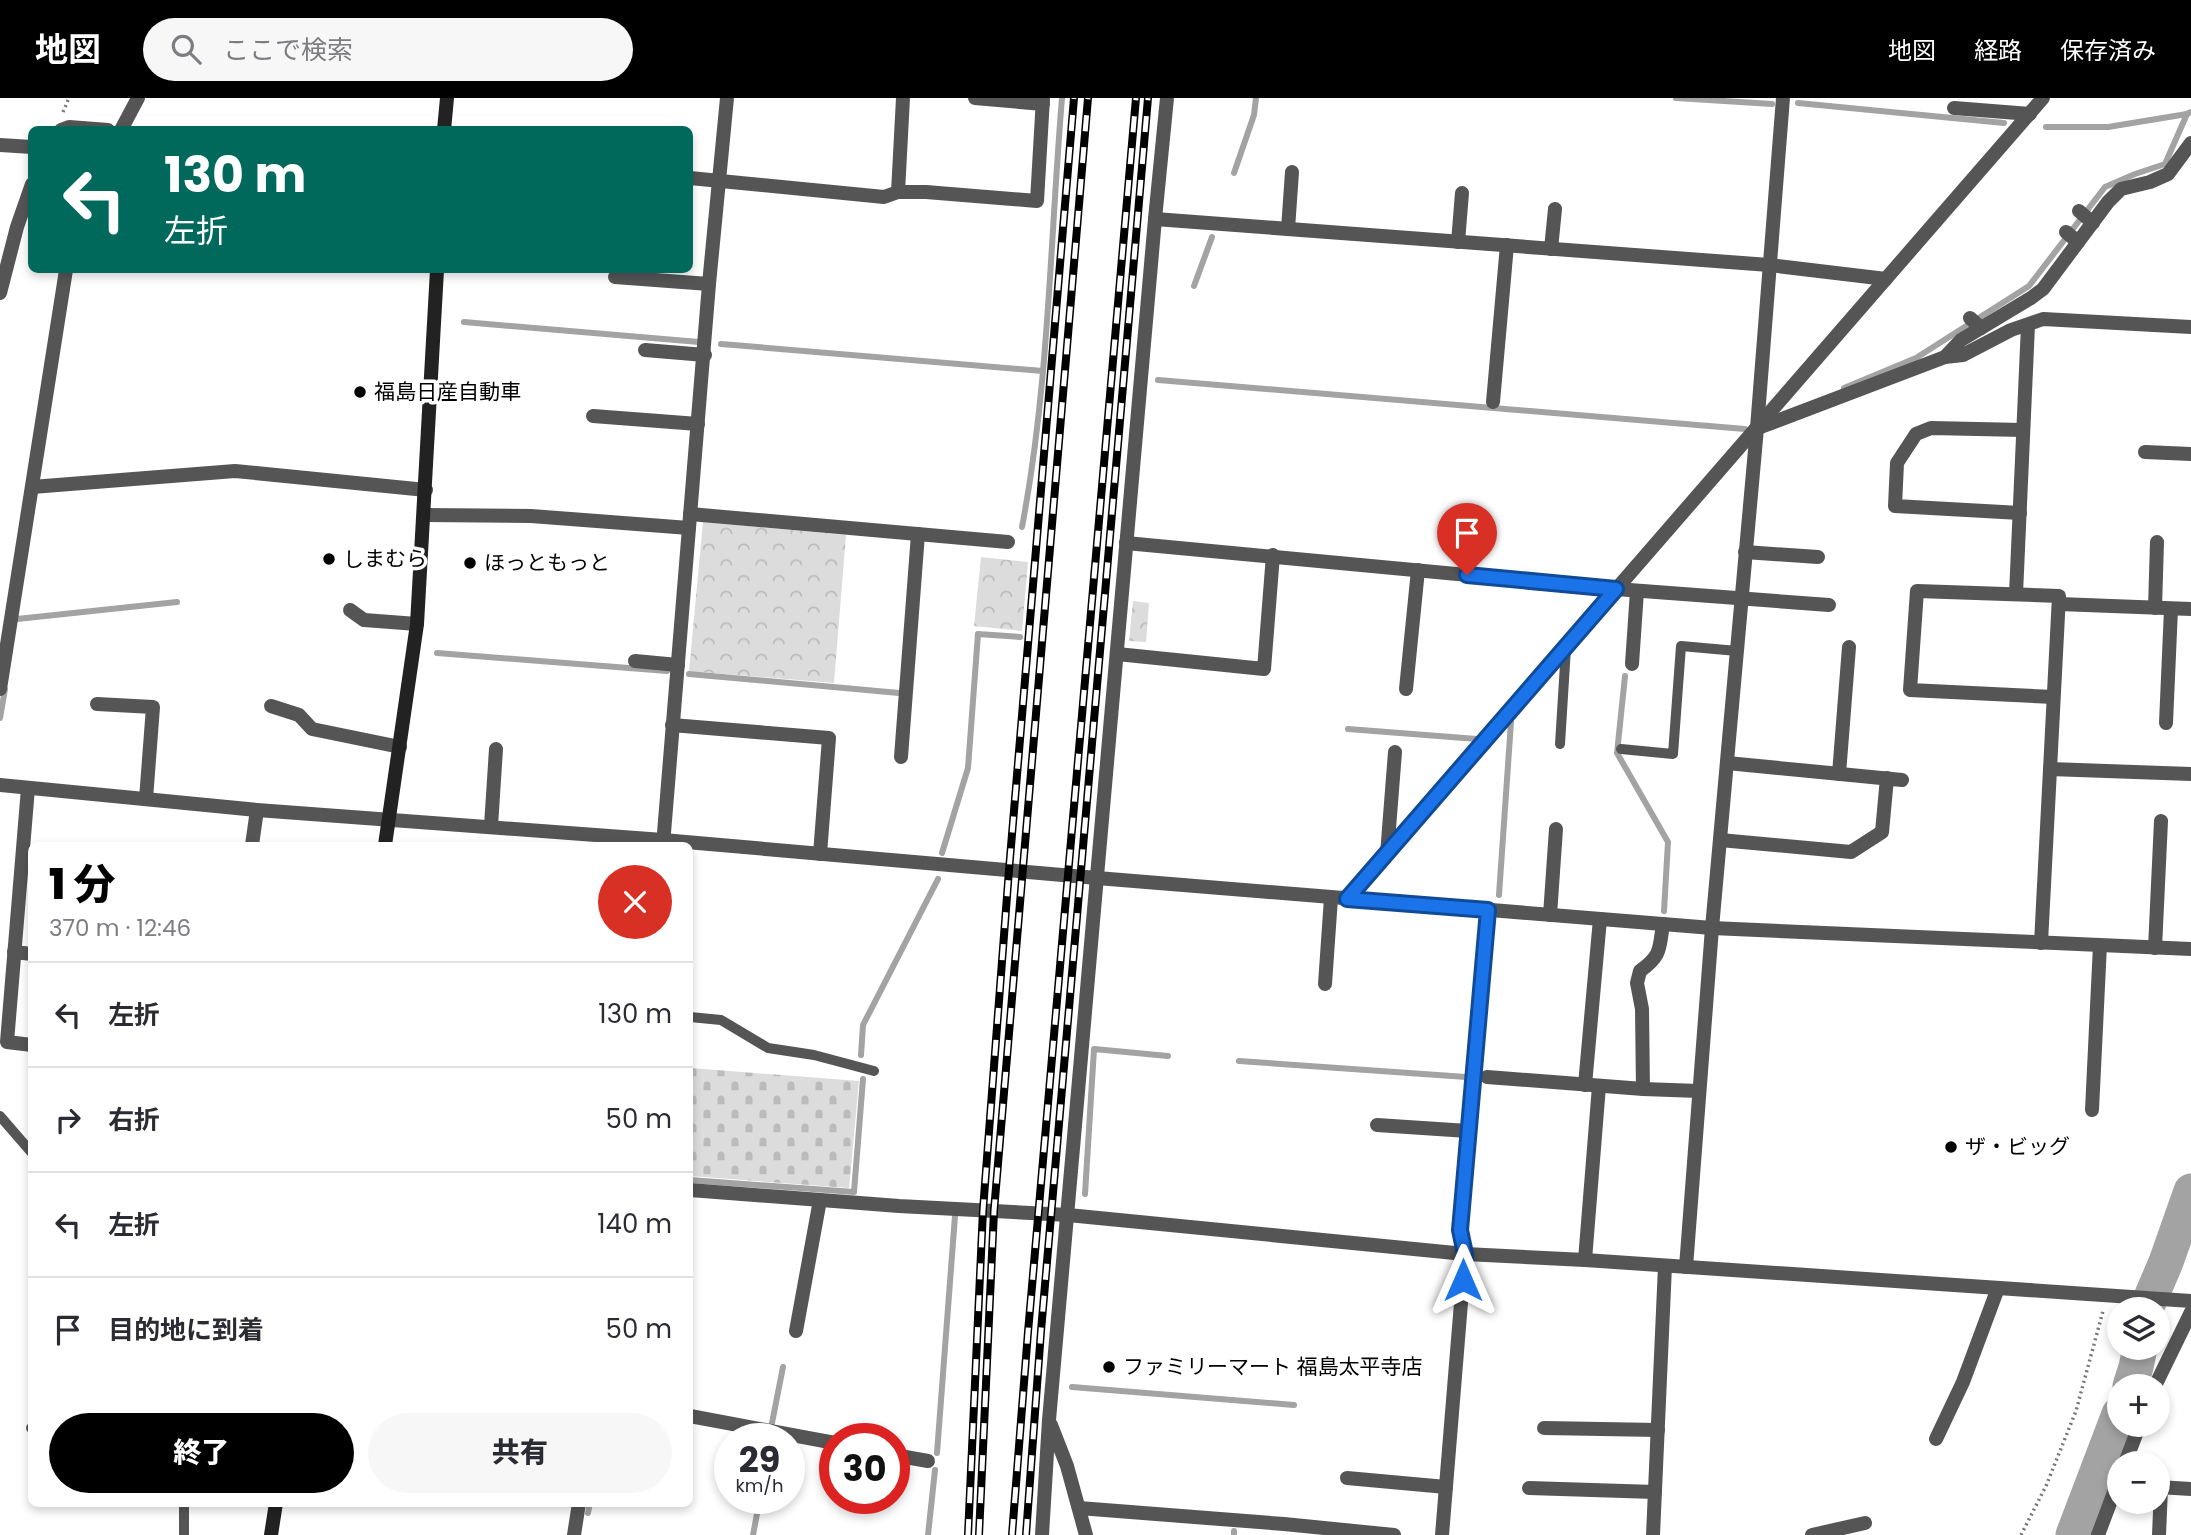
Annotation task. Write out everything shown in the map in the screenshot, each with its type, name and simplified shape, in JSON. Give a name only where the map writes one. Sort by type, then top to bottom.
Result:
[{"type":"street","points":[[123,126],[138,98]]},
{"type":"street","points":[[444,126],[447,98]]},
{"type":"street","points":[[0,785],[257,810],[390,818],[663,842],[727,98]]},
{"type":"street","points":[[898,192],[903,98]]},
{"type":"street","points":[[693,178],[884,197],[898,192],[926,192],[1037,201],[1043,101],[975,98]]},
{"type":"street","points":[[1042,1535],[1049,1420],[1167,98]]},
{"type":"street","points":[[1686,1267],[1712,928],[1783,98]]},
{"type":"street","points":[[1347,899],[2043,98]]},
{"type":"street","points":[[1954,108],[2030,114]]},
{"type":"street","points":[[1945,357],[1961,341],[2043,289],[2108,202],[2121,189],[2150,182],[2168,174],[2191,143]]},
{"type":"street","points":[[0,145],[28,147]]},
{"type":"street","points":[[1288,229],[1292,172]]},
{"type":"street","points":[[1458,242],[1462,193]]},
{"type":"street","points":[[0,293],[28,195]]},
{"type":"street","points":[[1551,248],[1555,209]]},
{"type":"street","points":[[2080,211],[2093,223]]},
{"type":"street","points":[[1155,219],[1769,265],[1886,279]]},
{"type":"street","points":[[2066,232],[2078,243]]},
{"type":"street","points":[[1493,402],[1507,245]]},
{"type":"street","points":[[0,689],[66,273]]},
{"type":"street","points":[[386,842],[417,624],[437,273]]},
{"type":"street","points":[[615,277],[709,284]]},
{"type":"street","points":[[1970,318],[1981,328]]},
{"type":"street","points":[[1756,428],[1945,357],[1962,355],[2011,330],[2043,319],[2191,326]]},
{"type":"street","points":[[2016,594],[2028,325]]},
{"type":"street","points":[[645,350],[705,355]]},
{"type":"street","points":[[593,416],[698,424]]},
{"type":"street","points":[[2020,513],[1895,506],[1896,474],[1897,463],[1916,434],[1931,428],[2024,429]]},
{"type":"street","points":[[2145,452],[2191,454]]},
{"type":"street","points":[[32,487],[235,471],[426,491]]},
{"type":"street","points":[[424,515],[690,521],[1008,542]]},
{"type":"street","points":[[901,757],[918,534]]},
{"type":"street","points":[[2155,608],[2157,542]]},
{"type":"street","points":[[1126,543],[1637,591],[1829,605]]},
{"type":"street","points":[[1745,552],[1818,557]]},
{"type":"street","points":[[1117,654],[1264,669],[1273,555]]},
{"type":"street","points":[[1406,689],[1418,570]]},
{"type":"street","points":[[1632,664],[1637,591]]},
{"type":"street","points":[[2041,943],[2059,596],[1917,591],[1910,690],[2053,697]]},
{"type":"street","points":[[2059,604],[2191,609]]},
{"type":"street","points":[[2166,723],[2171,609]]},
{"type":"street","points":[[350,610],[364,620],[417,624]]},
{"type":"street","points":[[1839,774],[1849,647]]},
{"type":"street","points":[[635,661],[678,665]]},
{"type":"street","points":[[97,704],[153,707],[146,799]]},
{"type":"street","points":[[271,706],[299,715],[312,729],[400,747]]},
{"type":"street","points":[[673,725],[828,738],[820,854]]},
{"type":"street","points":[[491,826],[496,749]]},
{"type":"street","points":[[1387,854],[1395,752]]},
{"type":"street","points":[[1720,840],[1851,852],[1882,832],[1894,779],[1727,763]]},
{"type":"street","points":[[2050,769],[2191,774]]},
{"type":"street","points":[[28,788],[26,865],[14,952],[7,1042],[28,1045]]},
{"type":"street","points":[[252,842],[257,810]]},
{"type":"street","points":[[2155,948],[2161,821]]},
{"type":"street","points":[[1550,915],[1556,829]]},
{"type":"street","points":[[693,844],[1712,928],[2191,949]]},
{"type":"street","points":[[1325,985],[1331,898]]},
{"type":"street","points":[[1442,1535],[1465,1254],[1460,1230],[1488,910]]},
{"type":"street","points":[[1585,1260],[1600,919]]},
{"type":"street","points":[[1643,1089],[1643,1009],[1637,983],[1640,971],[1654,960],[1659,951],[1663,924]]},
{"type":"street","points":[[2092,1110],[2100,945]]},
{"type":"street","points":[[14,952],[28,954]]},
{"type":"street","points":[[1487,1077],[1699,1091]]},
{"type":"street","points":[[1377,1125],[1468,1131]]},
{"type":"street","points":[[693,1190],[1068,1215],[1465,1254],[2191,1301]]},
{"type":"street","points":[[796,1331],[820,1200]]},
{"type":"street","points":[[1653,1535],[1665,1266]]},
{"type":"street","points":[[1936,1439],[1963,1382],[1998,1289]]},
{"type":"street","points":[[2161,1374],[2191,1312]]},
{"type":"street","points":[[693,1417],[819,1440]]},
{"type":"street","points":[[1049,1420],[1067,1466],[1087,1535]]},
{"type":"street","points":[[1544,1428],[1658,1430]]},
{"type":"street","points":[[910,1458],[928,1461]]},
{"type":"street","points":[[1347,1478],[1446,1487]]},
{"type":"street","points":[[1530,1488],[1655,1492]]},
{"type":"street","points":[[2170,1488],[2191,1489]]},
{"type":"street","points":[[271,1535],[275,1507]]},
{"type":"street","points":[[574,1535],[578,1507]]},
{"type":"street","points":[[1079,1508],[1394,1535]]},
{"type":"street","points":[[2098,1535],[2107,1511]]},
{"type":"street","points":[[2159,1514],[2159,1535]]},
{"type":"street","points":[[1812,1535],[1865,1523]]},
{"type":"lane","points":[[1621,749],[1673,754],[1681,646],[1737,651]]},
{"type":"lane","points":[[1560,744],[1566,648]]},
{"type":"lane","points":[[693,1017],[721,1020],[768,1048],[814,1055],[874,1071]]},
{"type":"lane","points":[[0,1115],[28,1148]]},
{"type":"lane","points":[[184,1507],[184,1535]]},
{"type":"path","points":[[2021,1535],[2046,1486],[2076,1411],[2107,1296]]},
{"type":"green space","points":[[703,522],[846,535],[834,683],[689,671]]},
{"type":"green space","points":[[981,557],[1028,562],[1022,631],[974,626]]},
{"type":"green space","points":[[1133,601],[1149,603],[1146,642],[1129,641]]},
{"type":"green space","points":[[693,1068],[859,1081],[849,1188],[693,1176]]},
{"type":"waterway","points":[[1022,527],[1038,421],[1062,98]]},
{"type":"waterway","points":[[1234,173],[1254,115],[1256,98]]},
{"type":"waterway","points":[[1676,98],[1772,104]]},
{"type":"waterway","points":[[1798,103],[2004,123]]},
{"type":"waterway","points":[[1844,388],[1916,358],[2029,286],[2105,187],[2165,164],[2187,114],[2191,112]]},
{"type":"waterway","points":[[2046,127],[2108,127],[2187,114]]},
{"type":"waterway","points":[[1194,286],[1212,237]]},
{"type":"waterway","points":[[464,322],[699,342]]},
{"type":"waterway","points":[[721,344],[1043,371]]},
{"type":"waterway","points":[[1158,380],[1745,429]]},
{"type":"waterway","points":[[17,619],[177,602]]},
{"type":"waterway","points":[[942,853],[968,768],[978,634],[1020,637]]},
{"type":"waterway","points":[[437,653],[667,671]]},
{"type":"waterway","points":[[689,674],[899,693]]},
{"type":"waterway","points":[[1625,676],[1617,753],[1668,842],[1664,911]]},
{"type":"waterway","points":[[0,718],[5,689]]},
{"type":"waterway","points":[[1499,895],[1511,722]]},
{"type":"waterway","points":[[1348,729],[1477,739]]},
{"type":"waterway","points":[[861,1055],[863,1025],[938,879]]},
{"type":"waterway","points":[[1085,1194],[1094,1049],[1168,1056]]},
{"type":"waterway","points":[[1239,1061],[1466,1077]]},
{"type":"waterway","points":[[693,1180],[854,1192],[863,1079]]},
{"type":"waterway","points":[[2151,1297],[2191,1191]]},
{"type":"waterway","points":[[937,1453],[955,1216]]},
{"type":"waterway","points":[[2134,1374],[2137,1360]]},
{"type":"waterway","points":[[772,1423],[783,1367]]},
{"type":"waterway","points":[[1072,1387],[1294,1405]]},
{"type":"waterway","points":[[2073,1535],[2110,1437]]},
{"type":"waterway","points":[[928,1535],[935,1470]]},
{"type":"waterway","points":[[588,1513],[589,1507]]},
{"type":"waterway","points":[[753,1535],[757,1514]]},
{"type":"railway","points":[[968,1535],[983,1210],[1074,98]]},
{"type":"railway","points":[[979,1535],[994,1211],[1088,98]]},
{"type":"railway","points":[[1012,1535],[1136,98]]},
{"type":"railway","points":[[1026,1535],[1041,1331],[1148,98]]},
{"type":"place","name":"福島日産自動車","points":[[360,392]]},
{"type":"place","name":"しまむら","points":[[329,559]]},
{"type":"place","name":"ほっともっと","points":[[470,563]]},
{"type":"place","name":"ザ・ビッグ","points":[[1951,1147]]},
{"type":"place","name":"ファミリーマート 福島太平寺店","points":[[1109,1367]]},
{"type":"route","points":[[1463,1280],[1465,1254],[1460,1230],[1488,910],[1347,899],[1616,589],[1467,575]]}]
